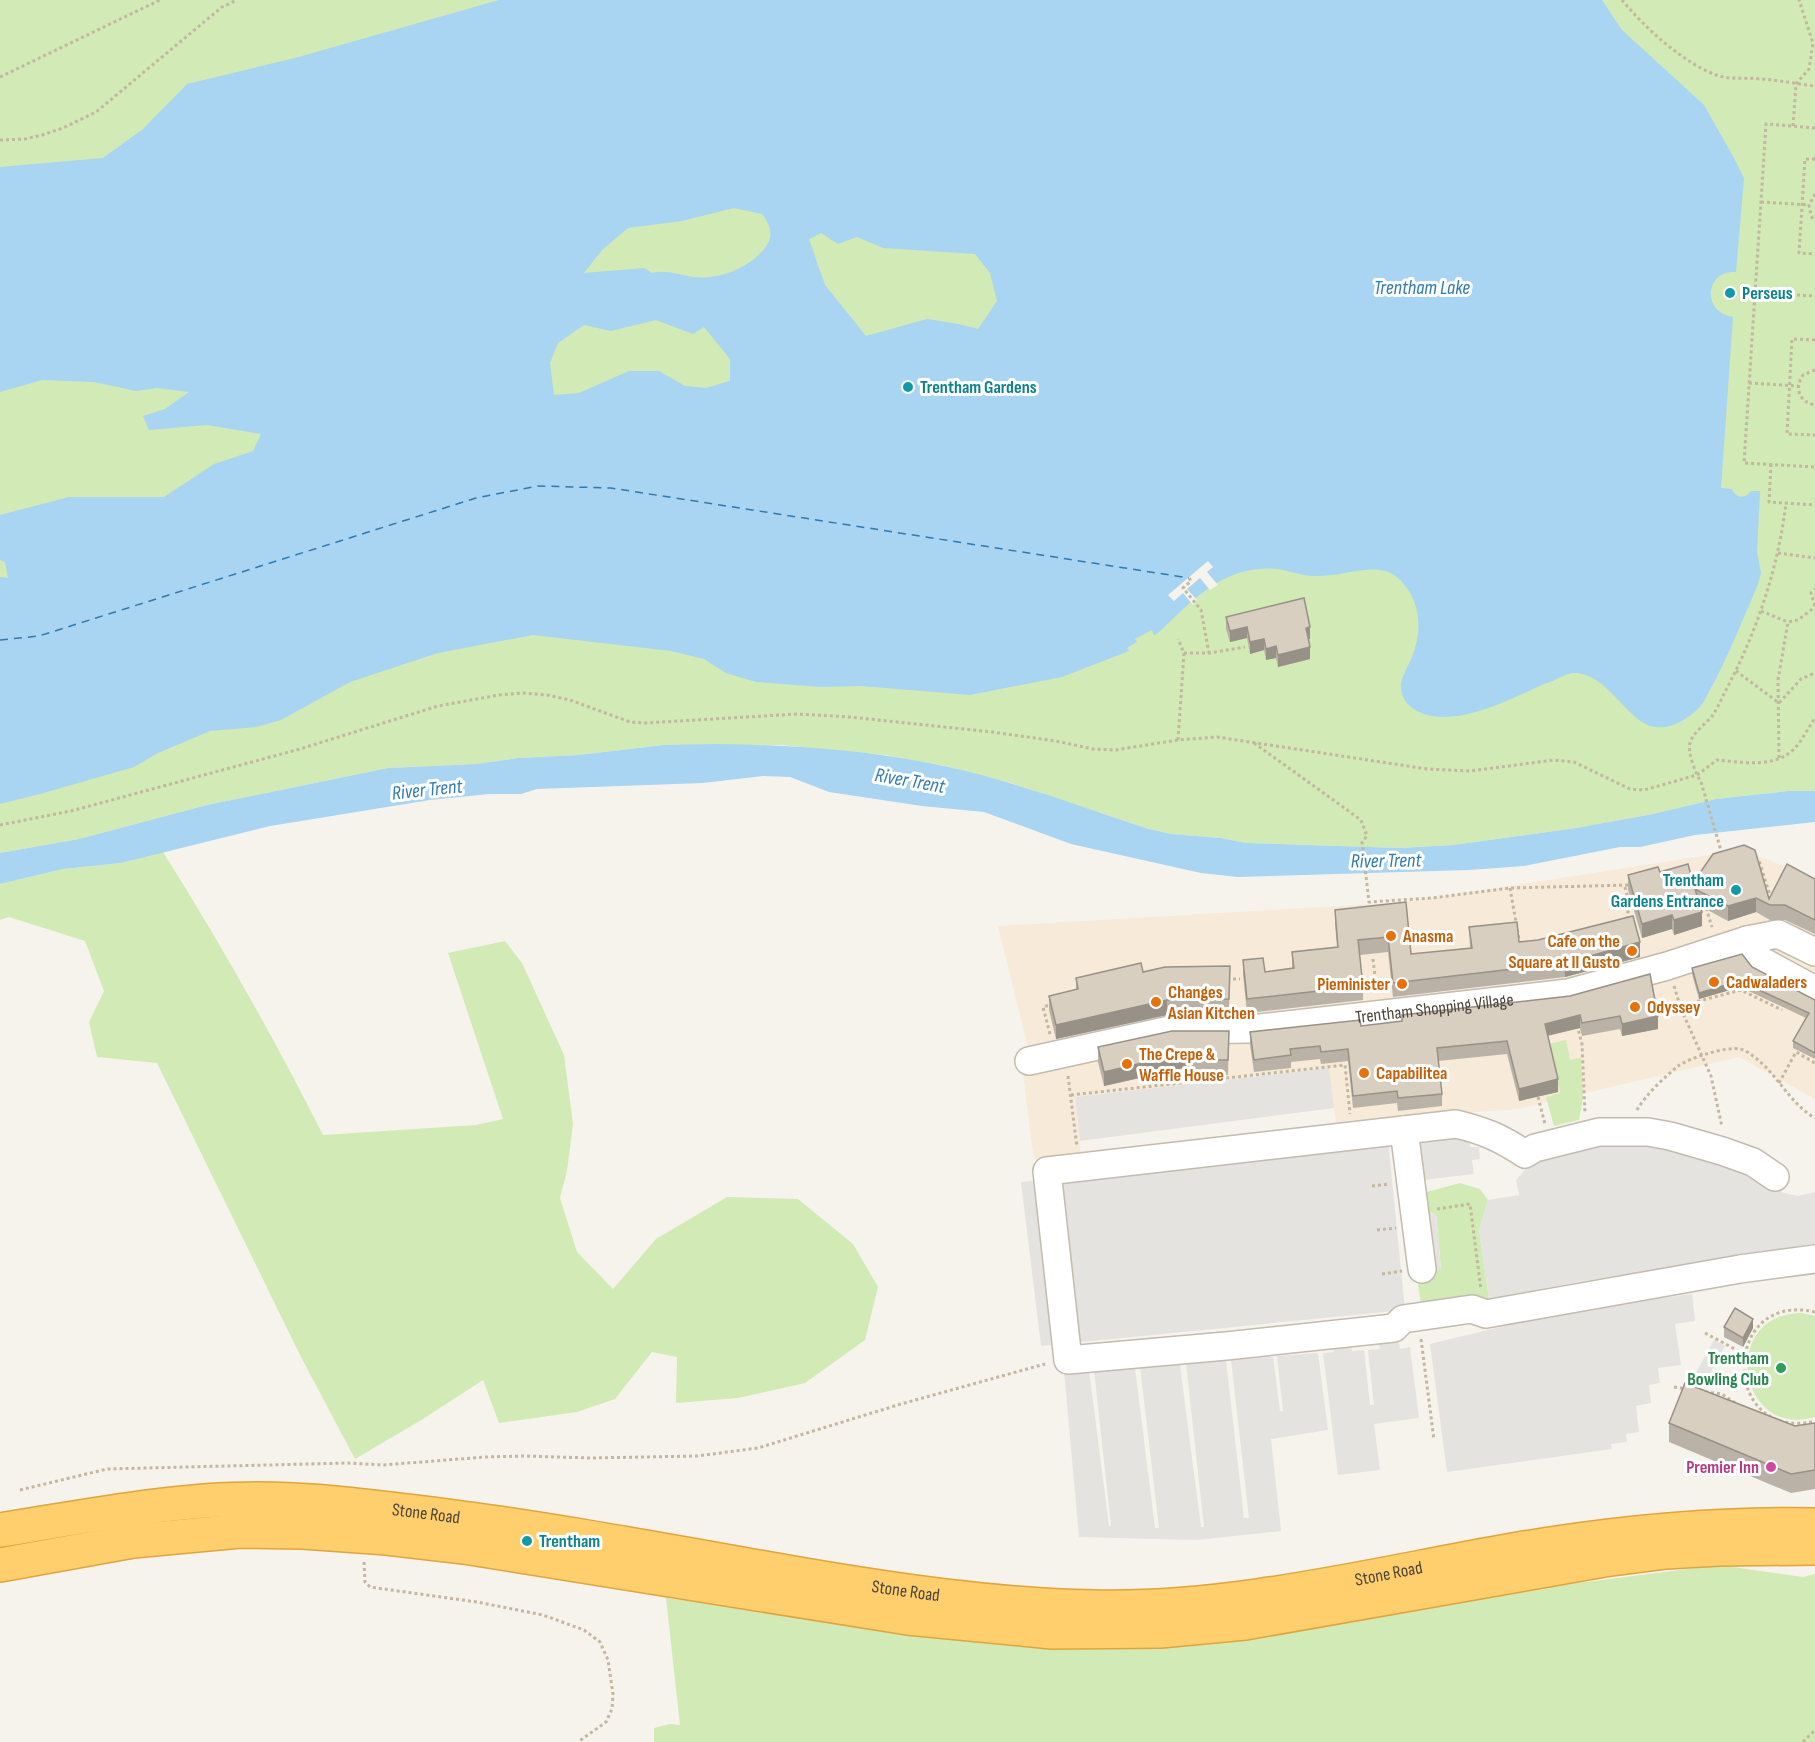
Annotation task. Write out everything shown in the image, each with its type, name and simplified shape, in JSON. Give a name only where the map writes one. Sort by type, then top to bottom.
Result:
[{"type":"highway","name":"Stone Road","points":[[0,1530],[190,1502],[255,1499],[381,1507],[499,1523],[837,1580],[934,1594],[1029,1605],[1096,1607],[1167,1606],[1239,1599],[1513,1550],[1628,1533],[1755,1524],[1815,1525]]},
{"type":"highway","name":"Stone Road","points":[[0,1565],[133,1541],[240,1531],[303,1532],[368,1536],[464,1547],[908,1618],[1052,1632],[1160,1631],[1245,1623],[1604,1560],[1666,1552],[1815,1548]]},
{"type":"street","name":"Trentham Shopping Village","points":[[1029,1061],[1170,1030],[1251,1029],[1568,993],[1667,966],[1747,940],[1778,934],[1815,952]]},
{"type":"street","points":[[1747,940],[1760,960],[1815,990]]},
{"type":"street","points":[[1775,1177],[1753,1162],[1670,1136],[1621,1131],[1599,1132],[1535,1148],[1525,1154],[1504,1140],[1456,1124],[1047,1171],[1068,1360],[1394,1328],[1406,1337],[1474,1327],[1483,1303],[1815,1259]]},
{"type":"street","points":[[1404,1130],[1406,1220],[1412,1270]]},
{"type":"path","points":[[0,77],[160,0]]},
{"type":"path","points":[[0,140],[25,139],[42,135],[96,112],[222,7],[237,0]]},
{"type":"path","points":[[1622,0],[1682,56],[1705,70],[1733,79],[1761,79],[1815,86]]},
{"type":"path","points":[[1792,126],[1796,84],[1809,69],[1813,43],[1799,0]]},
{"type":"path","points":[[1815,128],[1766,124],[1744,463],[1815,467]]},
{"type":"path","points":[[1815,159],[1805,159],[1799,253],[1815,254]]},
{"type":"path","points":[[1815,194],[1809,205],[1811,216],[1815,221]]},
{"type":"path","points":[[1761,202],[1809,205]]},
{"type":"path","points":[[1755,292],[1815,296]]},
{"type":"path","points":[[1815,340],[1792,339],[1787,434],[1815,435]]},
{"type":"path","points":[[1815,370],[1803,375],[1798,386],[1800,396],[1804,401],[1815,405]]},
{"type":"path","points":[[1749,383],[1798,386]]},
{"type":"path","points":[[1771,464],[1769,502],[1815,505]]},
{"type":"path","points":[[1724,860],[1689,747],[1690,741],[1713,715],[1736,671],[1761,611],[1778,553],[1786,503]]},
{"type":"path","points":[[1778,553],[1815,558]]},
{"type":"path","points":[[1189,578],[1191,581],[1183,588],[1201,610],[1209,653]]},
{"type":"path","points":[[1761,611],[1788,622],[1798,620],[1815,607],[1811,593],[1815,589]]},
{"type":"path","points":[[1779,758],[1779,680],[1788,622]]},
{"type":"path","points":[[1178,639],[1184,653],[1178,740]]},
{"type":"path","points":[[1184,653],[1209,653],[1245,647]]},
{"type":"path","points":[[1736,671],[1779,703]]},
{"type":"path","points":[[1779,703],[1801,679],[1815,673]]},
{"type":"path","points":[[0,825],[71,811],[300,749],[438,706],[499,694],[523,693],[558,698],[622,720],[645,723],[798,714],[850,717],[992,732],[1104,749],[1140,747],[1178,740],[1217,737],[1427,769],[1470,771],[1554,760],[1574,762],[1608,780],[1637,790],[1697,775],[1717,759],[1763,763],[1779,758],[1792,751],[1815,718]]},
{"type":"path","points":[[1253,742],[1361,820],[1367,836],[1362,842],[1368,902],[1432,898],[1510,888],[1625,887],[1635,884]]},
{"type":"path","points":[[1751,858],[1759,861],[1762,868],[1771,898],[1766,907]]},
{"type":"path","points":[[1625,887],[1629,903],[1626,929]]},
{"type":"path","points":[[1510,888],[1521,952]]},
{"type":"path","points":[[1704,899],[1718,949]]},
{"type":"path","points":[[1373,959],[1379,1014]]},
{"type":"path","points":[[1217,979],[1240,979]]},
{"type":"path","points":[[1722,1152],[1726,1142],[1711,1076],[1681,1007],[1741,990],[1782,1010]]},
{"type":"path","points":[[1052,1044],[1043,1006],[1063,1002]]},
{"type":"path","points":[[1576,1022],[1582,1044],[1586,1125]]},
{"type":"path","points":[[1636,1112],[1641,1102],[1680,1065],[1702,1056],[1733,1048],[1745,1050],[1758,1060],[1803,1111],[1815,1118]]},
{"type":"path","points":[[1779,1083],[1796,1052],[1815,1063]]},
{"type":"path","points":[[1071,1095],[1345,1065],[1351,1117]]},
{"type":"path","points":[[1069,1081],[1077,1149]]},
{"type":"path","points":[[1538,1097],[1548,1132]]},
{"type":"path","points":[[1377,1230],[1406,1220],[1470,1204],[1483,1303]]},
{"type":"path","points":[[1382,1274],[1412,1270]]},
{"type":"path","points":[[1815,1312],[1789,1311],[1771,1318],[1756,1330],[1744,1354],[1743,1371],[1752,1397],[1770,1415],[1786,1422],[1815,1421]]},
{"type":"path","points":[[1705,1333],[1744,1354]]},
{"type":"path","points":[[20,1490],[107,1469],[348,1462],[383,1465],[505,1456],[591,1458],[697,1456],[758,1449],[901,1404],[1034,1366],[1068,1360]]},
{"type":"path","points":[[1674,1387],[1690,1389]]},
{"type":"path","points":[[1698,1391],[1722,1394],[1737,1405]]},
{"type":"path","points":[[368,1536],[363,1574],[364,1582],[370,1587],[477,1602],[543,1615],[584,1630],[600,1642],[608,1660],[613,1694],[612,1709],[606,1722],[578,1742]]},
{"type":"path","points":[[1803,1742],[1815,1730]]},
{"type":"shaded area","points":[[1742,850],[1815,878],[1815,1099],[1739,1057],[1518,1109],[1336,1122],[1328,1068],[1075,1097],[1081,1155],[1036,1162],[1020,1049],[1028,1048],[998,926],[1407,902]]},
{"type":"shaded area","points":[[1329,1068],[1334,1108],[1080,1141],[1075,1097]]},
{"type":"shaded area","points":[[1468,1135],[1470,1147],[1479,1147],[1480,1159],[1472,1160],[1474,1174],[1423,1180],[1418,1140]]},
{"type":"shaded area","points":[[1388,1140],[1405,1310],[1041,1346],[1021,1182]]},
{"type":"shaded area","points":[[1632,1142],[1659,1144],[1731,1164],[1784,1193],[1798,1196],[1815,1192],[1815,1244],[1577,1282],[1489,1299],[1479,1230],[1488,1200],[1519,1195],[1516,1180],[1526,1169],[1545,1156],[1567,1149]]},
{"type":"shaded area","points":[[1436,1213],[1441,1269],[1426,1271],[1421,1214]]},
{"type":"shaded area","points":[[1692,1294],[1695,1321],[1675,1324],[1681,1365],[1658,1368],[1660,1383],[1649,1385],[1651,1403],[1636,1406],[1639,1432],[1626,1434],[1627,1442],[1611,1444],[1612,1449],[1447,1472],[1430,1344],[1570,1310]]},
{"type":"shaded area","points":[[1714,1340],[1725,1346],[1703,1386],[1692,1380]]},
{"type":"shaded area","points":[[1399,1342],[1400,1349],[1410,1347],[1419,1418],[1374,1424],[1380,1470],[1338,1475],[1323,1353],[1334,1352],[1333,1347],[1351,1345],[1352,1351],[1364,1350],[1370,1405],[1374,1405],[1368,1350],[1380,1349],[1379,1344]]},
{"type":"shaded area","points":[[1318,1353],[1328,1430],[1271,1439],[1281,1531],[1197,1540],[1079,1537],[1064,1371],[1089,1370],[1109,1526],[1111,1526],[1094,1370],[1135,1368],[1155,1528],[1159,1528],[1140,1367],[1180,1365],[1201,1527],[1204,1527],[1186,1364],[1226,1360],[1244,1518],[1249,1518],[1231,1360],[1273,1357],[1280,1411],[1283,1411],[1277,1356]]},
{"type":"green space","name":"Trentham Lake","points":[[0,0],[1815,0],[1815,791],[1788,791],[1716,799],[1653,814],[1576,828],[1453,845],[1399,848],[1246,843],[1221,838],[1171,834],[1149,829],[1011,783],[945,766],[885,755],[781,745],[664,745],[476,764],[388,768],[207,805],[79,839],[0,853]]},
{"type":"green space","points":[[163,852],[206,921],[323,1135],[476,1125],[503,1119],[448,953],[505,941],[522,963],[564,1055],[573,1124],[567,1171],[560,1198],[577,1252],[613,1289],[656,1239],[727,1197],[798,1199],[853,1244],[878,1287],[865,1340],[805,1383],[738,1398],[676,1403],[677,1357],[652,1352],[615,1399],[577,1412],[499,1423],[483,1380],[355,1459],[301,1357],[157,1063],[97,1057],[89,1022],[104,991],[85,941],[9,917],[0,920],[0,884],[63,869],[121,863]]},
{"type":"green space","points":[[1566,1040],[1570,1060],[1581,1058],[1583,1098],[1579,1120],[1554,1126],[1546,1097],[1560,1093],[1549,1044]]},
{"type":"green space","points":[[1460,1183],[1480,1189],[1488,1200],[1479,1230],[1489,1299],[1422,1309],[1416,1273],[1441,1269],[1436,1213],[1421,1214],[1419,1194]]},
{"type":"green space","name":"Trentham Bowling Club","points":[[1802,1313],[1815,1316],[1815,1417],[1789,1419],[1768,1410],[1755,1394],[1748,1374],[1749,1352],[1758,1332],[1776,1318]]},
{"type":"green space","points":[[1719,1565],[1803,1577],[1815,1574],[1815,1742],[654,1742],[654,1728],[670,1724],[680,1725],[666,1598],[1001,1639],[1499,1593]]},
{"type":"water","name":"Trentham Lake","points":[[499,0],[1602,0],[1622,30],[1704,105],[1744,178],[1736,272],[1718,277],[1711,292],[1716,308],[1723,314],[1733,317],[1721,488],[1732,489],[1736,495],[1741,497],[1751,491],[1760,491],[1757,552],[1761,573],[1758,584],[1724,663],[1702,704],[1687,718],[1665,727],[1650,726],[1642,722],[1596,680],[1578,673],[1565,675],[1478,711],[1459,716],[1442,717],[1425,714],[1409,705],[1401,689],[1402,680],[1416,647],[1418,615],[1411,595],[1398,578],[1391,573],[1375,569],[1316,576],[1278,569],[1259,569],[1225,578],[1197,597],[1158,633],[1154,635],[1152,630],[1135,639],[1137,642],[1127,648],[1129,651],[1062,677],[970,695],[861,686],[821,687],[756,682],[726,673],[704,659],[671,651],[533,635],[438,653],[350,682],[281,720],[256,727],[210,731],[158,753],[134,767],[0,804],[0,577],[8,578],[5,562],[0,560],[0,515],[69,497],[164,497],[214,464],[253,451],[261,434],[207,425],[149,430],[143,416],[165,409],[189,392],[157,388],[136,391],[94,382],[42,380],[0,392],[0,167],[103,158],[143,129],[187,84],[295,58]],"holes":[[[734,208],[762,214],[768,223],[770,239],[758,255],[733,271],[714,277],[694,277],[667,272],[652,273],[644,268],[584,273],[602,250],[628,228],[682,221]],[[821,233],[838,244],[857,237],[883,248],[975,254],[990,273],[997,301],[978,329],[927,319],[866,336],[825,285],[809,239]],[[656,320],[693,334],[704,327],[730,359],[730,381],[706,388],[685,386],[659,371],[629,371],[579,393],[554,395],[550,363],[558,343],[584,325],[611,331]]]},
{"type":"water","name":"River Trent","points":[[718,744],[832,749],[944,766],[996,779],[1149,829],[1171,834],[1221,838],[1246,843],[1399,848],[1453,845],[1576,828],[1653,814],[1716,799],[1788,791],[1815,791],[1815,822],[1695,835],[1640,847],[1620,847],[1524,866],[1469,870],[1238,877],[1201,873],[1071,844],[984,812],[922,806],[829,792],[790,777],[763,776],[703,783],[537,789],[521,794],[489,794],[430,800],[270,826],[121,863],[63,869],[0,884],[0,853],[79,839],[207,805],[388,768],[476,764],[664,745]]},
{"type":"pier","points":[[1208,561],[1213,567],[1207,572],[1218,585],[1210,590],[1200,578],[1187,589],[1197,600],[1193,605],[1183,593],[1174,601],[1168,595]]},
{"type":"building","points":[[1304,598],[1310,627],[1306,628],[1310,647],[1278,655],[1276,646],[1266,649],[1264,639],[1250,642],[1247,627],[1230,631],[1226,617]]},
{"type":"building","points":[[1744,845],[1755,850],[1769,899],[1787,864],[1815,879],[1815,920],[1785,905],[1770,905],[1756,898],[1728,906],[1695,889],[1702,912],[1674,920],[1672,915],[1642,924],[1628,875],[1658,867],[1660,872],[1688,864],[1693,883],[1713,854]]},
{"type":"building","points":[[1406,902],[1411,954],[1472,948],[1469,927],[1517,922],[1519,942],[1538,940],[1633,916],[1640,942],[1565,963],[1393,983],[1388,937],[1358,940],[1363,986],[1247,999],[1243,960],[1263,958],[1265,972],[1294,968],[1292,952],[1338,947],[1335,910]]},
{"type":"building","points":[[1742,954],[1752,967],[1815,1000],[1815,1053],[1793,1041],[1809,1013],[1740,981],[1699,993],[1692,968]]},
{"type":"building","points":[[1141,963],[1143,972],[1165,967],[1230,966],[1229,999],[1167,1000],[1056,1025],[1049,996],[1078,989],[1076,978]]},
{"type":"building","points":[[1650,974],[1658,1016],[1622,1024],[1620,1016],[1582,1023],[1580,1015],[1545,1024],[1558,1079],[1519,1089],[1507,1041],[1437,1048],[1442,1094],[1398,1098],[1397,1091],[1353,1096],[1348,1049],[1321,1052],[1320,1046],[1290,1049],[1291,1055],[1254,1060],[1250,1032],[1360,1020],[1361,1026],[1402,1021],[1402,1015],[1570,996]]},
{"type":"building","points":[[1172,1031],[1229,1031],[1228,1060],[1193,1060],[1193,1051],[1104,1072],[1098,1047]]},
{"type":"building","points":[[1735,1308],[1753,1319],[1743,1338],[1724,1327]]},
{"type":"building","points":[[1685,1383],[1795,1426],[1815,1423],[1815,1470],[1791,1474],[1669,1423]]},
{"type":"ferry route","points":[[0,640],[39,636],[476,498],[538,486],[611,488],[1189,578]]},
{"type":"place","name":"Perseus","points":[[1730,293]]},
{"type":"place","name":"Trentham Gardens","points":[[908,387]]},
{"type":"place","name":"Trentham Gardens Entrance","points":[[1736,890]]},
{"type":"place","name":"Anasma","points":[[1391,936]]},
{"type":"place","name":"Cafe on the Square at Il Gusto","points":[[1632,951]]},
{"type":"place","name":"Cadwaladers","points":[[1714,982]]},
{"type":"place","name":"Pieminister","points":[[1402,984]]},
{"type":"place","name":"Changes Asian Kitchen","points":[[1156,1002]]},
{"type":"place","name":"Odyssey","points":[[1635,1007]]},
{"type":"place","name":"The Crepe & Waffle House","points":[[1127,1064]]},
{"type":"place","name":"Capabilitea","points":[[1364,1073]]},
{"type":"place","name":"Trentham Bowling Club","points":[[1781,1368]]},
{"type":"place","name":"Premier Inn","points":[[1771,1467]]},
{"type":"place","name":"Trentham","points":[[527,1541]]}]
